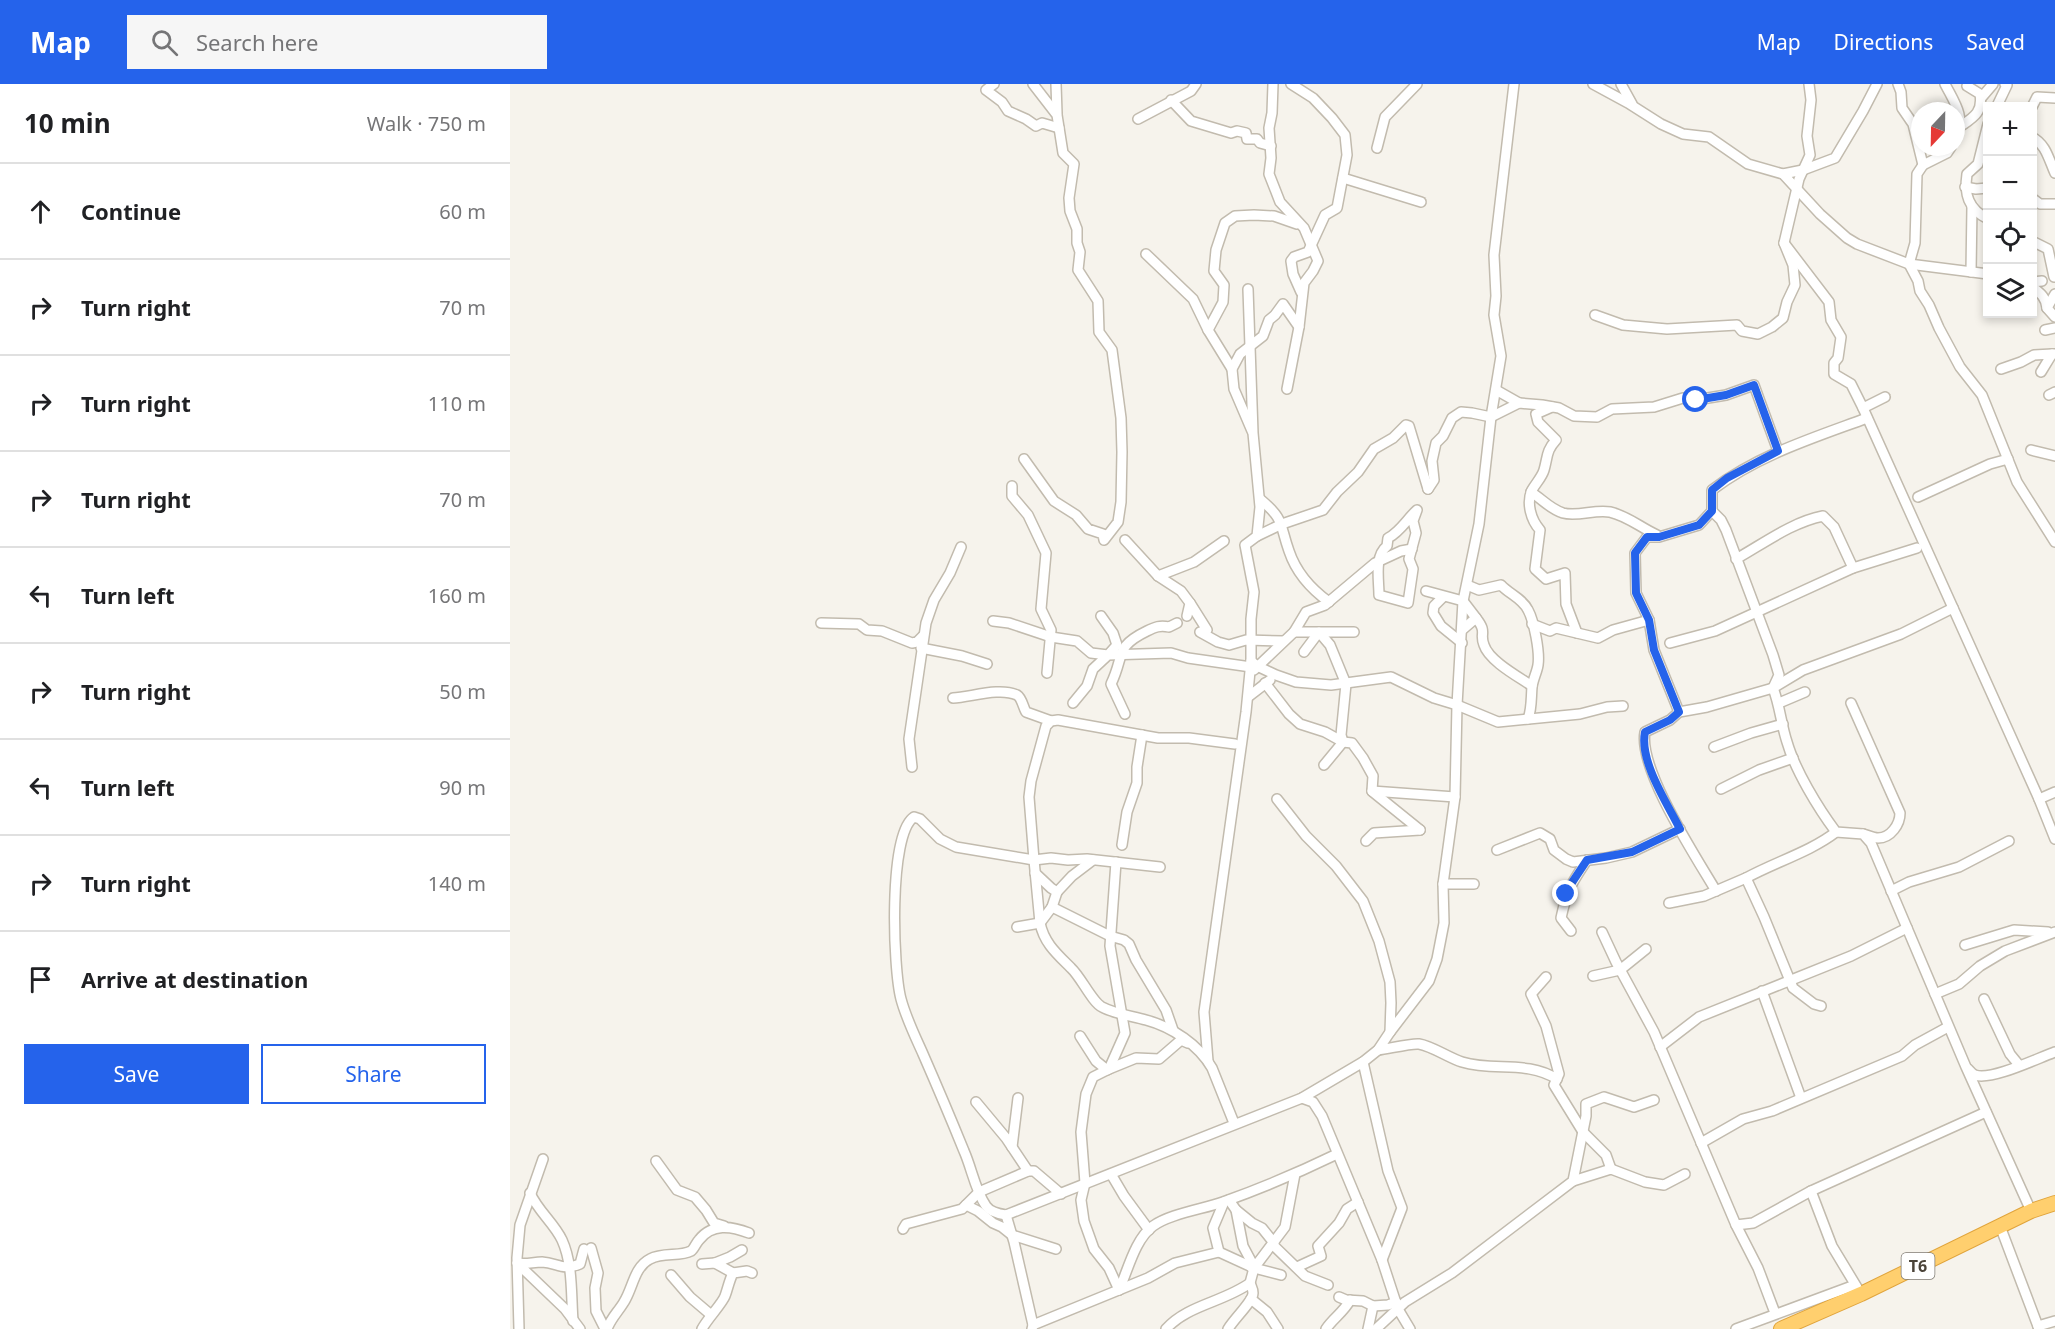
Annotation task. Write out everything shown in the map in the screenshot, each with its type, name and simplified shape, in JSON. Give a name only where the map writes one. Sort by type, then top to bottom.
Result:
[{"type":"highway","name":"T6","points":[[1781,1329],[1858,1290],[2031,1211],[2055,1203]]},
{"type":"street","points":[[994,84],[986,90],[1002,102],[1008,111],[1036,126],[1042,123],[1059,128]]},
{"type":"street","points":[[1033,84],[1057,115]]},
{"type":"street","points":[[1024,459],[1054,501],[1076,515],[1088,529],[1103,534],[1104,540],[1118,522],[1121,502],[1121,418],[1112,350],[1099,332],[1098,301],[1078,270],[1080,252],[1069,198],[1074,164],[1063,153],[1057,115],[1056,84]]},
{"type":"street","points":[[1138,119],[1191,91],[1196,84]]},
{"type":"street","points":[[1273,84],[1269,128],[1269,172],[1278,197],[1283,206],[1304,228],[1318,261],[1304,283],[1299,327],[1287,388]]},
{"type":"street","points":[[1291,84],[1313,98],[1342,131],[1347,147],[1337,207],[1325,215],[1307,253],[1294,257],[1291,261],[1293,274],[1303,297]]},
{"type":"street","points":[[1377,148],[1385,117],[1417,84]]},
{"type":"street","points":[[1160,867],[1092,860],[1068,861],[1051,858],[1034,860],[956,848],[940,839],[920,819],[915,817],[910,820],[902,834],[896,869],[895,943],[900,997],[967,1157],[979,1192],[989,1209],[996,1213],[1006,1215],[1302,1098],[1363,1062],[1378,1050],[1424,990],[1434,970],[1444,923],[1443,884],[1455,797],[1463,601],[1479,524],[1501,353],[1494,315],[1494,255],[1514,84]]},
{"type":"street","points":[[1593,84],[1634,106],[1661,124],[1683,134],[1709,137],[1748,164],[1783,174],[1803,171],[1835,158],[1877,84]]},
{"type":"street","points":[[1621,84],[1634,106]]},
{"type":"street","points":[[1595,315],[1623,325],[1667,328],[1737,325],[1742,331],[1758,334],[1783,318],[1795,285],[1793,265],[1784,243],[1797,191],[1810,155],[1807,136],[1811,100],[1809,84]]},
{"type":"street","points":[[1898,84],[1902,108],[1913,124],[1923,165]]},
{"type":"street","points":[[1945,84],[1954,102]]},
{"type":"street","points":[[1981,98],[1993,84]]},
{"type":"street","points":[[1999,102],[2007,85],[2005,84]]},
{"type":"street","points":[[1965,123],[1975,117],[1982,104],[1980,94],[1966,86]]},
{"type":"street","points":[[2034,102],[2037,97],[2055,98]]},
{"type":"street","points":[[1171,100],[1191,121],[1231,133],[1237,131],[1246,133],[1247,139],[1257,140],[1270,146]]},
{"type":"street","points":[[2037,139],[2044,148],[2055,173]]},
{"type":"street","points":[[1971,272],[1972,207],[1965,187],[1967,174],[1978,164],[1983,144]]},
{"type":"street","points":[[1941,156],[1923,165],[1917,174],[1915,243],[1909,264],[1918,281],[1920,291],[1960,367],[1982,395],[2025,497],[2055,542]]},
{"type":"street","points":[[1783,174],[1797,191],[1851,240],[1909,264],[1983,273]]},
{"type":"street","points":[[1343,178],[1421,202]]},
{"type":"street","points":[[1965,187],[1983,188]]},
{"type":"street","points":[[2037,202],[2040,204],[2055,204]]},
{"type":"street","points":[[1972,207],[1983,215]]},
{"type":"street","points":[[1208,330],[1223,302],[1224,285],[1214,271],[1216,250],[1225,223],[1234,216],[1274,216],[1304,228]]},
{"type":"street","points":[[1784,243],[1829,302],[1831,320],[1841,337],[1838,358],[1834,363],[1834,374],[1851,384],[1863,408],[2040,799],[2055,839]]},
{"type":"street","points":[[2037,244],[2048,249],[2054,277]]},
{"type":"street","points":[[1146,254],[1193,299],[1208,330],[1232,369]]},
{"type":"street","points":[[1248,289],[1253,433],[1260,499],[1257,536]]},
{"type":"street","points":[[2037,290],[2046,301],[2047,309],[2055,317]]},
{"type":"street","points":[[2047,309],[2055,294]]},
{"type":"street","points":[[1253,433],[1233,389],[1232,369],[1238,356],[1263,336],[1269,320],[1283,304],[1299,327]]},
{"type":"street","points":[[2045,330],[2055,328]]},
{"type":"street","points":[[2001,369],[2034,355],[2054,354]]},
{"type":"street","points":[[2041,372],[2054,354]]},
{"type":"street","points":[[1496,390],[1519,403],[1552,406],[1574,416],[1597,417],[1612,409],[1654,407],[1683,398],[1696,400],[1726,395],[1754,385],[1778,451]]},
{"type":"street","points":[[1863,408],[1885,397]]},
{"type":"street","points":[[1234,1123],[1208,1061],[1204,1012],[1252,667],[1251,619],[1254,587],[1245,545],[1257,536],[1282,524],[1324,508],[1358,472],[1374,449],[1393,438],[1406,425],[1409,426],[1426,488],[1429,489],[1434,480],[1432,461],[1435,446],[1452,418],[1461,412],[1491,417],[1519,403]]},
{"type":"street","points":[[1552,406],[1536,414],[1539,422],[1556,440],[1548,450],[1544,472],[1531,492],[1532,521],[1540,530],[1535,569],[1546,579],[1565,573],[1566,604],[1577,633]]},
{"type":"street","points":[[1679,712],[1654,650],[1649,620],[1636,593],[1635,553],[1647,537],[1659,537],[1699,525],[1712,511],[1712,490],[1727,478],[1778,451],[1867,418]]},
{"type":"street","points":[[2031,450],[2055,456]]},
{"type":"street","points":[[1918,497],[1990,464],[2008,459]]},
{"type":"street","points":[[1012,486],[1012,496],[1028,515],[1046,553],[1041,609],[1051,630],[1047,673]]},
{"type":"street","points":[[1531,492],[1551,508],[1565,514],[1611,512],[1628,518],[1659,537]]},
{"type":"street","points":[[1260,499],[1274,512],[1282,524],[1289,552],[1300,573],[1311,589],[1329,602]]},
{"type":"street","points":[[1417,510],[1413,521],[1416,532],[1412,549],[1409,559],[1413,569],[1408,603],[1379,596],[1381,551],[1387,546],[1388,538],[1397,534],[1405,521],[1417,510]]},
{"type":"street","points":[[1712,511],[1721,520],[1779,675],[1773,688],[1793,758],[1822,814],[1836,832]]},
{"type":"street","points":[[1736,559],[1782,532],[1823,516],[1834,527],[1853,568]]},
{"type":"street","points":[[1125,540],[1158,576],[1181,591],[1207,629],[1207,631],[1200,632],[1205,636],[1229,645],[1244,640],[1282,641]]},
{"type":"street","points":[[1158,576],[1194,562],[1224,541]]},
{"type":"street","points":[[912,767],[909,739],[923,636],[934,600],[950,573],[961,547]]},
{"type":"street","points":[[1670,643],[1715,631],[1853,568],[1917,548]]},
{"type":"street","points":[[1252,667],[1294,632],[1306,612],[1321,608],[1379,560],[1412,549]]},
{"type":"street","points":[[1467,585],[1479,590],[1501,585],[1528,609],[1535,636],[1538,664],[1532,686],[1532,707],[1528,719]]},
{"type":"street","points":[[1426,591],[1463,601],[1484,627],[1483,645],[1495,660],[1532,686]]},
{"type":"street","points":[[1443,597],[1434,606],[1433,613],[1441,626],[1462,644]]},
{"type":"street","points":[[1187,616],[1190,603]]},
{"type":"street","points":[[1716,891],[1655,780],[1643,740],[1645,732],[1670,720],[1679,712],[1707,707],[1773,688],[1803,670],[1901,634],[1953,608]]},
{"type":"street","points":[[1072,703],[1087,686],[1093,669],[1117,645],[1113,633],[1101,616]]},
{"type":"street","points":[[1462,630],[1476,618]]},
{"type":"street","points":[[1532,624],[1550,631],[1556,628],[1598,638],[1613,630],[1649,620]]},
{"type":"street","points":[[993,621],[1009,623],[1051,637],[1077,641],[1091,653],[1120,656],[1171,653],[1188,658],[1252,667],[1296,682],[1331,685],[1391,677],[1434,698],[1496,721],[1580,714],[1607,707],[1623,706]]},
{"type":"street","points":[[821,623],[859,624],[867,630],[882,631],[912,643],[917,642],[923,636]]},
{"type":"street","points":[[1125,714],[1111,684],[1123,648],[1130,639],[1160,625],[1169,627],[1178,623]]},
{"type":"street","points":[[1294,632],[1354,632]]},
{"type":"street","points":[[1305,652],[1318,632]]},
{"type":"street","points":[[1318,632],[1330,645],[1346,684],[1341,735],[1343,742]]},
{"type":"street","points":[[921,648],[987,664]]},
{"type":"street","points":[[1248,697],[1276,675]]},
{"type":"street","points":[[1265,683],[1289,714],[1300,723],[1325,732],[1343,742],[1352,743],[1373,776],[1372,791]]},
{"type":"street","points":[[953,698],[987,692],[1014,694],[1020,699],[1026,712],[1051,721],[1058,720],[1142,735],[1235,744]]},
{"type":"street","points":[[1779,703],[1805,692]]},
{"type":"street","points":[[1669,903],[1704,896],[1716,891],[1823,842],[1836,832],[1879,838],[1890,834],[1900,820],[1900,813],[1851,703]]},
{"type":"street","points":[[1051,721],[1044,730],[1029,797],[1042,932],[1052,950],[1079,976],[1096,1003],[1105,1009],[1173,1030],[1208,1061]]},
{"type":"street","points":[[1713,747],[1782,724]]},
{"type":"street","points":[[1122,845],[1127,812],[1137,783],[1142,735]]},
{"type":"street","points":[[1324,765],[1343,742]]},
{"type":"street","points":[[1721,789],[1759,770],[1793,758]]},
{"type":"street","points":[[1372,791],[1455,797]]},
{"type":"street","points":[[1366,842],[1374,833],[1420,830],[1372,791]]},
{"type":"street","points":[[2040,799],[2055,792]]},
{"type":"street","points":[[1277,799],[1306,836],[1336,866],[1363,901],[1379,940],[1390,982],[1392,1003],[1390,1032]]},
{"type":"street","points":[[1497,850],[1540,833],[1550,839],[1554,850],[1573,862],[1632,852],[1680,829]]},
{"type":"street","points":[[1863,834],[1871,843],[1948,1027],[2031,1211]]},
{"type":"street","points":[[1891,891],[1909,882],[1959,867],[2009,842]]},
{"type":"street","points":[[1017,927],[1040,923],[1052,907],[1057,892],[1092,860]]},
{"type":"street","points":[[1571,931],[1561,918],[1569,887],[1587,860]]},
{"type":"street","points":[[1108,1069],[1125,1033],[1110,946],[1116,862]]},
{"type":"street","points":[[1573,862],[1578,873]]},
{"type":"street","points":[[1035,873],[1057,892]]},
{"type":"street","points":[[1746,878],[1793,988],[1814,1004],[1821,1006]]},
{"type":"street","points":[[1443,884],[1474,884]]},
{"type":"street","points":[[1052,907],[1110,936],[1124,940],[1131,947],[1136,960],[1166,1010],[1173,1030]]},
{"type":"street","points":[[1660,1047],[1699,1017],[1851,956],[1907,928]]},
{"type":"street","points":[[1965,945],[2014,930],[2053,932]]},
{"type":"street","points":[[1602,932],[1654,1032],[1736,1225],[1758,1268],[1775,1313]]},
{"type":"street","points":[[1935,994],[1959,984],[1982,965],[2005,951],[2053,932]]},
{"type":"street","points":[[1593,976],[1620,970],[1646,949]]},
{"type":"street","points":[[1546,977],[1531,994],[1546,1026],[1559,1074],[1554,1085],[1583,1131],[1606,1155],[1611,1169]]},
{"type":"street","points":[[1762,991],[1801,1098]]},
{"type":"street","points":[[1984,999],[2010,1054],[2019,1065]]},
{"type":"street","points":[[1701,1143],[1743,1119],[1772,1111],[1902,1056],[1915,1045],[1948,1027]]},
{"type":"street","points":[[1080,1036],[1096,1061],[1108,1069]]},
{"type":"street","points":[[1119,1290],[1109,1268],[1094,1249],[1084,1221],[1081,1200],[1085,1184],[1081,1132],[1086,1094],[1093,1077],[1108,1069],[1136,1058],[1159,1059],[1181,1040],[1190,1043]]},
{"type":"street","points":[[1378,1050],[1419,1044],[1461,1062],[1483,1067],[1500,1066],[1544,1071],[1557,1079]]},
{"type":"street","points":[[1966,1067],[1976,1075],[1986,1076],[2055,1052]]},
{"type":"street","points":[[1363,1062],[1388,1171],[1402,1208],[1382,1260]]},
{"type":"street","points":[[1573,1181],[1586,1104],[1604,1097],[1634,1107],[1654,1100]]},
{"type":"street","points":[[1012,1147],[1018,1098]]},
{"type":"street","points":[[1302,1098],[1313,1102],[1322,1116],[1382,1260],[1397,1305],[1410,1329]]},
{"type":"street","points":[[976,1102],[1028,1171]]},
{"type":"street","points":[[1736,1225],[1753,1223],[1811,1191],[1986,1112]]},
{"type":"street","points":[[1119,1290],[1138,1244],[1149,1230],[1164,1220],[1226,1201],[1295,1174],[1337,1154]]},
{"type":"street","points":[[519,1329],[517,1263],[520,1225],[543,1159]]},
{"type":"street","points":[[656,1161],[677,1190],[695,1197],[714,1223],[726,1227]]},
{"type":"street","points":[[1340,1297],[1363,1301],[1373,1306],[1397,1305],[1405,1302],[1452,1273],[1573,1181],[1611,1169],[1645,1182],[1664,1185],[1685,1174]]},
{"type":"street","points":[[903,1229],[906,1224],[962,1209],[979,1192],[1028,1171],[1034,1171],[1061,1194]]},
{"type":"street","points":[[1111,1174],[1149,1230]]},
{"type":"street","points":[[1252,1268],[1274,1244],[1286,1225],[1295,1174]]},
{"type":"street","points":[[1736,1329],[1775,1313],[1858,1290],[1832,1246],[1811,1191]]},
{"type":"street","points":[[530,1193],[536,1206],[562,1240],[569,1269],[573,1321]]},
{"type":"street","points":[[1226,1201],[1252,1223],[1262,1228],[1305,1276],[1328,1285]]},
{"type":"street","points":[[1219,1252],[1214,1228],[1226,1201]]},
{"type":"street","points":[[1297,1267],[1321,1256],[1318,1246],[1339,1223],[1347,1209],[1358,1202]]},
{"type":"street","points":[[966,1205],[1012,1235],[1056,1249]]},
{"type":"street","points":[[1228,1329],[1253,1293],[1250,1283],[1251,1261],[1243,1246],[1236,1210]]},
{"type":"street","points":[[1006,1215],[1033,1327],[1176,1263],[1219,1252],[1252,1268],[1281,1275]]},
{"type":"street","points":[[2000,1226],[2039,1327],[2055,1321]]},
{"type":"street","points":[[606,1329],[610,1320],[626,1301],[639,1269],[649,1260],[665,1254],[692,1251],[706,1232],[716,1228],[732,1227],[749,1233]]},
{"type":"street","points":[[517,1263],[527,1265],[542,1262],[569,1269],[580,1264],[587,1248],[598,1274],[595,1288],[596,1311],[606,1329]]},
{"type":"street","points":[[702,1264],[715,1263],[742,1250]]},
{"type":"street","points":[[517,1263],[565,1309],[580,1329]]},
{"type":"street","points":[[715,1263],[733,1273],[747,1271],[752,1273]]},
{"type":"street","points":[[702,1329],[710,1314],[724,1298],[727,1283],[733,1273]]},
{"type":"street","points":[[671,1275],[690,1297],[710,1314]]},
{"type":"street","points":[[1166,1329],[1194,1310],[1250,1283]]},
{"type":"street","points":[[1251,1299],[1267,1312],[1278,1329]]},
{"type":"street","points":[[1326,1329],[1344,1311],[1350,1300]]},
{"type":"street","points":[[1376,1329],[1397,1305]]},
{"type":"street","points":[[1368,1329],[1373,1306]]},
{"type":"route","points":[[1566,894],[1587,860],[1632,852],[1680,829],[1655,780],[1643,740],[1645,732],[1670,720],[1679,712],[1654,650],[1649,620],[1636,593],[1635,553],[1647,537],[1659,537],[1699,525],[1712,511],[1712,490],[1727,478],[1778,451],[1754,385],[1726,395],[1696,400]]}]
